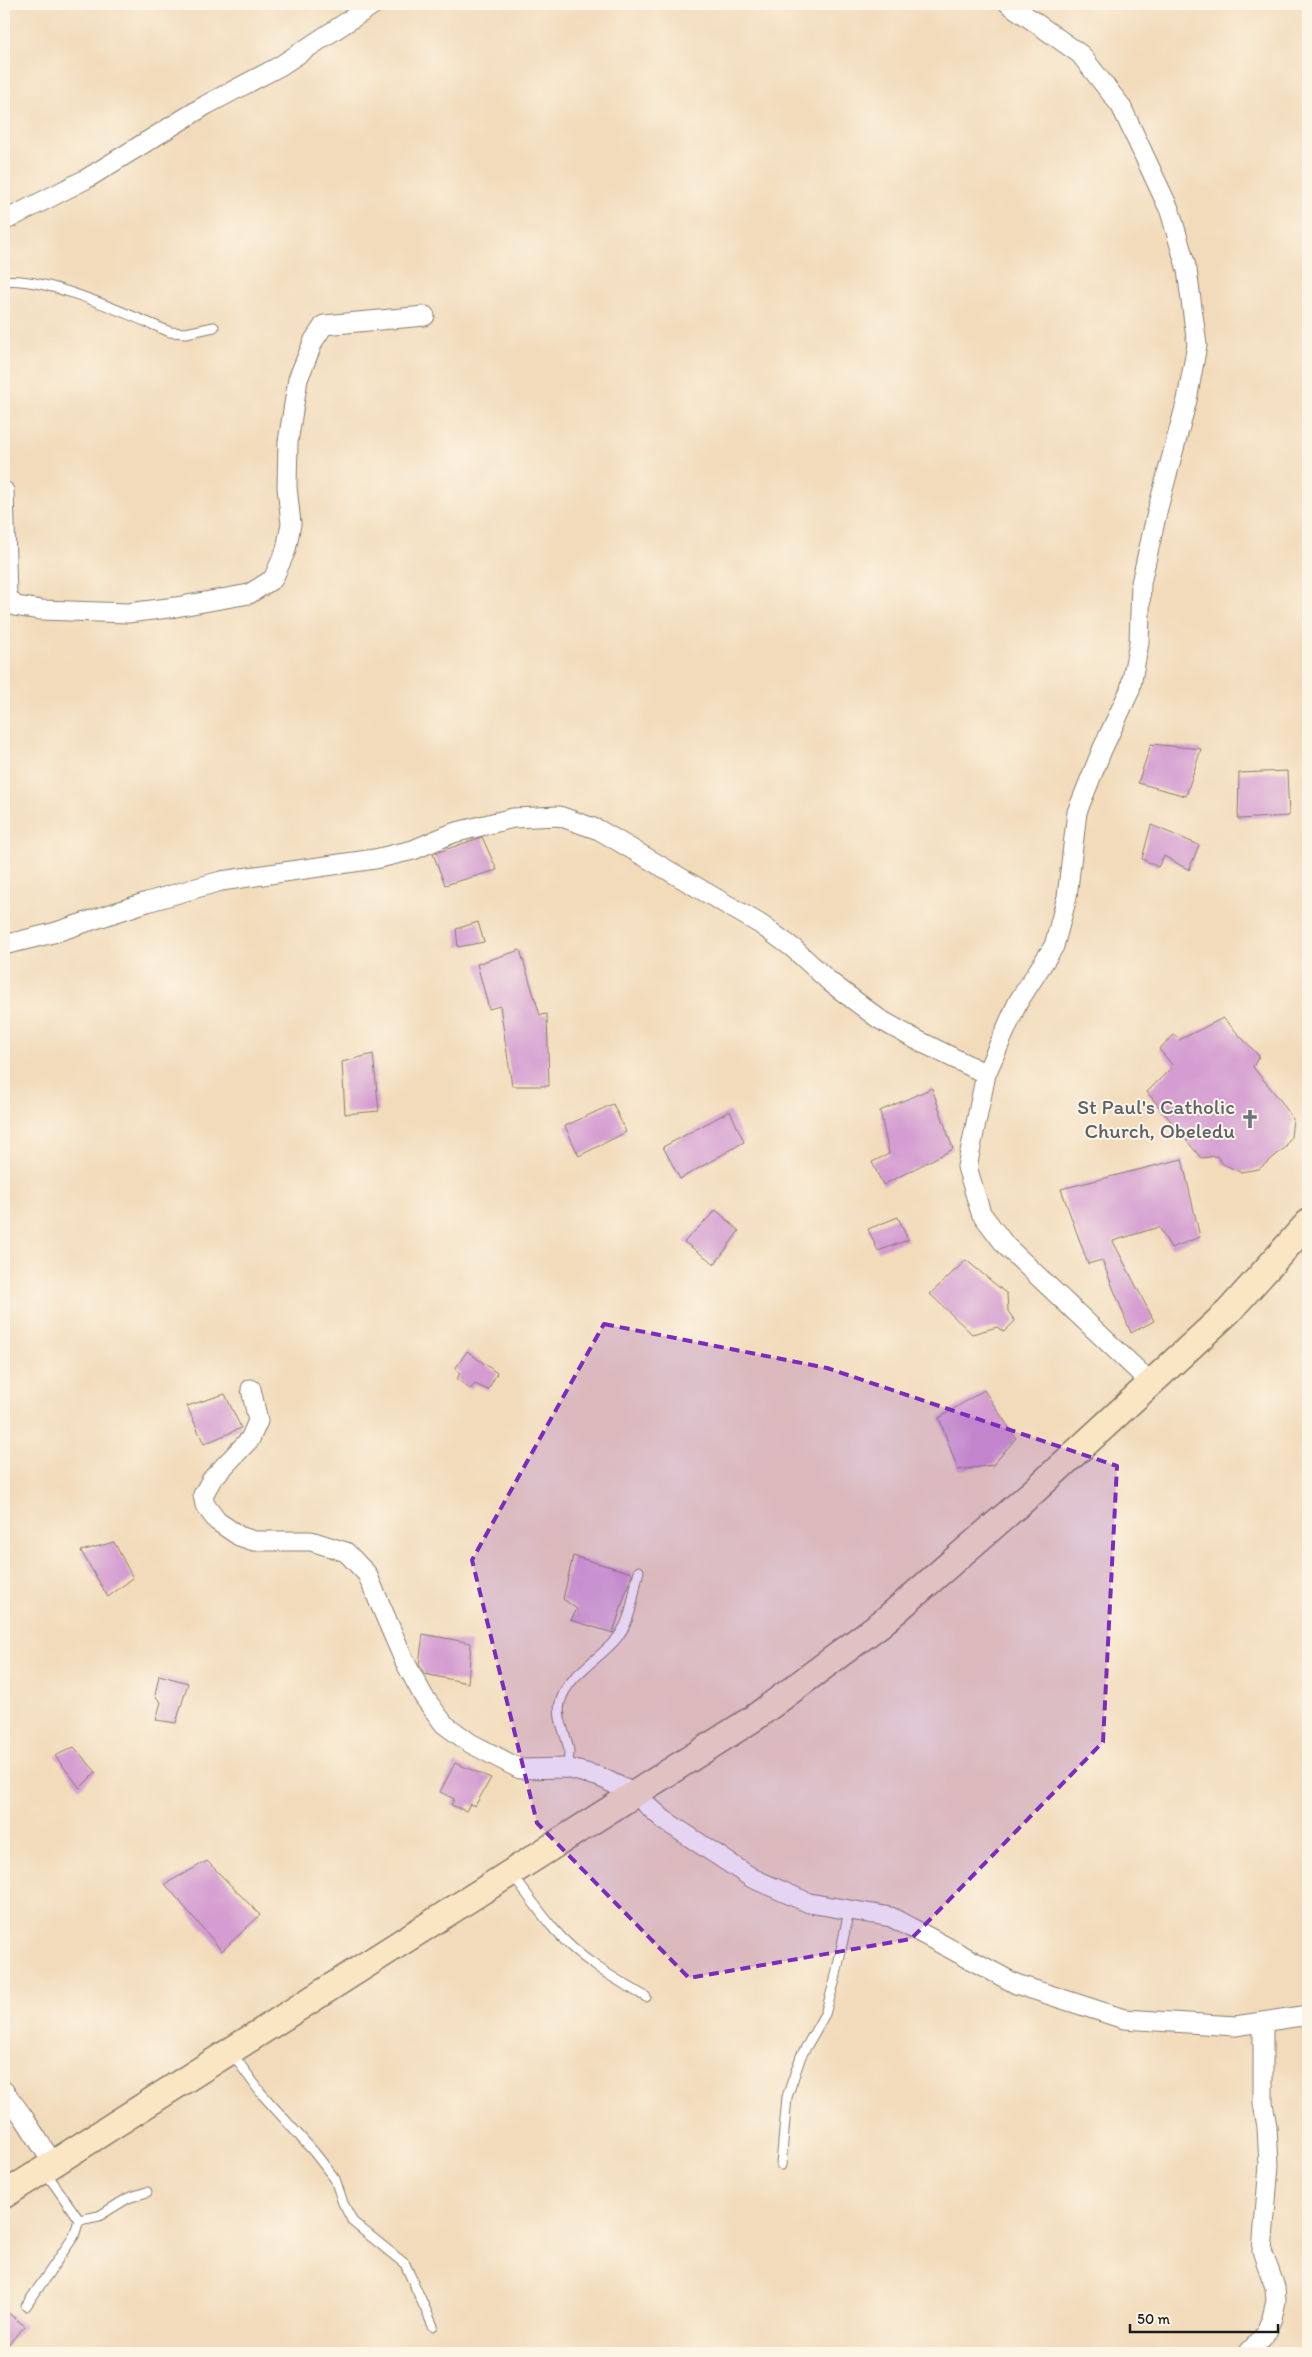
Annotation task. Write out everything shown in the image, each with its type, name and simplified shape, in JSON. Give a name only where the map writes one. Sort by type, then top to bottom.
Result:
[{"type":"main road","points":[[4,2196],[754,1718],[883,1622],[1034,1491],[1229,1311],[1308,1223]]},
{"type":"street","points":[[4,221],[86,179],[206,106],[280,66],[374,4]]},
{"type":"street","points":[[1009,4],[1080,54],[1121,106],[1170,211],[1187,270],[1197,345],[1187,400],[1158,508],[1141,583],[1139,643],[1130,690],[1076,812],[1067,898],[1054,946],[1018,1002],[986,1074],[967,1167],[981,1213],[1006,1246],[1151,1383]]},
{"type":"street","points":[[4,490],[7,596],[15,606],[41,610],[128,613],[176,607],[249,594],[273,579],[286,550],[291,524],[287,486],[288,442],[298,379],[314,340],[324,325],[426,316]]},
{"type":"street","points":[[4,945],[53,933],[146,902],[221,881],[375,859],[413,850],[453,833],[513,818],[560,816],[599,830],[760,924],[793,948],[830,982],[879,1018],[915,1039],[986,1074]]},
{"type":"street","points":[[251,1388],[258,1421],[250,1439],[212,1479],[203,1494],[205,1505],[217,1521],[239,1536],[254,1541],[311,1541],[346,1552],[367,1574],[405,1662],[424,1698],[444,1724],[470,1743],[520,1769],[567,1768],[600,1777],[635,1794],[664,1820],[752,1878],[809,1903],[891,1918],[1016,1984],[1124,2019],[1235,2026],[1308,2015]]},
{"type":"street","points":[[1248,2353],[1264,2336],[1272,2318],[1276,2301],[1275,2287],[1262,2251],[1268,2165],[1267,2127],[1263,2103],[1263,2022]]},
{"type":"street","points":[[4,2091],[24,2118],[49,2168]]},
{"type":"lane","points":[[4,281],[17,279],[44,285],[170,332],[186,334],[214,326]]},
{"type":"lane","points":[[567,1768],[569,1752],[563,1730],[560,1704],[572,1681],[620,1634],[632,1606],[633,1589],[638,1571]]},
{"type":"lane","points":[[511,1873],[553,1929],[574,1950],[605,1973],[646,1998]]},
{"type":"lane","points":[[781,2165],[787,2097],[801,2056],[826,2014],[849,1910]]},
{"type":"lane","points":[[231,2052],[261,2093],[314,2152],[335,2179],[343,2203],[353,2222],[405,2264],[433,2326]]},
{"type":"lane","points":[[26,2306],[74,2236],[79,2220],[49,2168]]},
{"type":"lane","points":[[79,2220],[99,2216],[128,2198],[147,2192]]},
{"type":"highlighted area","points":[[604,1324],[827,1368],[1117,1466],[1103,1742],[911,1939],[689,1978],[537,1823],[472,1560]]},
{"type":"building","points":[[1151,744],[1201,749],[1186,796],[1138,783]]},
{"type":"building","points":[[1287,771],[1289,816],[1238,819],[1239,773]]},
{"type":"building","points":[[1151,825],[1199,845],[1189,870],[1164,856],[1158,867],[1142,859]]},
{"type":"building","points":[[482,837],[497,870],[445,885],[433,854]]},
{"type":"building","points":[[478,922],[484,942],[458,947],[456,929]]},
{"type":"building","points":[[520,950],[540,1015],[547,1014],[549,1086],[512,1086],[500,1006],[489,1009],[477,964]]},
{"type":"building","points":[[1223,1018],[1259,1056],[1253,1067],[1293,1119],[1291,1137],[1285,1148],[1259,1169],[1240,1172],[1223,1164],[1217,1156],[1201,1158],[1147,1092],[1173,1066],[1159,1049],[1174,1035],[1179,1040]]},
{"type":"building","points":[[373,1054],[379,1111],[345,1114],[342,1062]]},
{"type":"building","points":[[932,1088],[953,1149],[883,1185],[872,1162],[889,1154],[880,1111]]},
{"type":"building","points":[[613,1104],[626,1132],[579,1156],[565,1126]]},
{"type":"building","points":[[730,1111],[744,1142],[680,1179],[663,1147]]},
{"type":"building","points":[[1182,1159],[1200,1237],[1171,1248],[1159,1227],[1113,1241],[1154,1321],[1131,1333],[1102,1260],[1088,1264],[1061,1189]]},
{"type":"building","points":[[716,1210],[739,1231],[715,1264],[684,1242]]},
{"type":"building","points":[[898,1217],[908,1240],[878,1251],[868,1229]]},
{"type":"building","points":[[966,1260],[1007,1294],[1008,1311],[1015,1321],[1004,1332],[997,1327],[972,1334],[930,1294]]},
{"type":"building","points":[[467,1351],[497,1373],[488,1390],[475,1384],[470,1389],[457,1379],[460,1373],[455,1369]]},
{"type":"building","points":[[984,1390],[1016,1438],[993,1465],[958,1470],[939,1418]]},
{"type":"building","points":[[225,1394],[241,1428],[204,1444],[187,1406]]},
{"type":"building","points":[[114,1542],[133,1578],[108,1597],[81,1551]]},
{"type":"building","points":[[573,1556],[632,1573],[613,1633],[571,1620],[577,1609],[563,1599]]},
{"type":"building","points":[[423,1634],[471,1643],[468,1683],[424,1674],[419,1664]]},
{"type":"building","points":[[159,1675],[188,1683],[176,1723],[156,1720],[161,1702],[155,1696]]},
{"type":"building","points":[[74,1747],[96,1772],[80,1788],[55,1756]]},
{"type":"building","points":[[455,1763],[491,1778],[475,1806],[470,1804],[466,1811],[451,1805],[454,1799],[440,1792]]},
{"type":"building","points":[[207,1861],[260,1915],[222,1951],[165,1884]]},
{"type":"building","points":[[4,2310],[25,2326],[4,2349]]},
{"type":"place","name":"St Paul's Catholic Church, Obeledu","points":[[1250,1119]]}]
